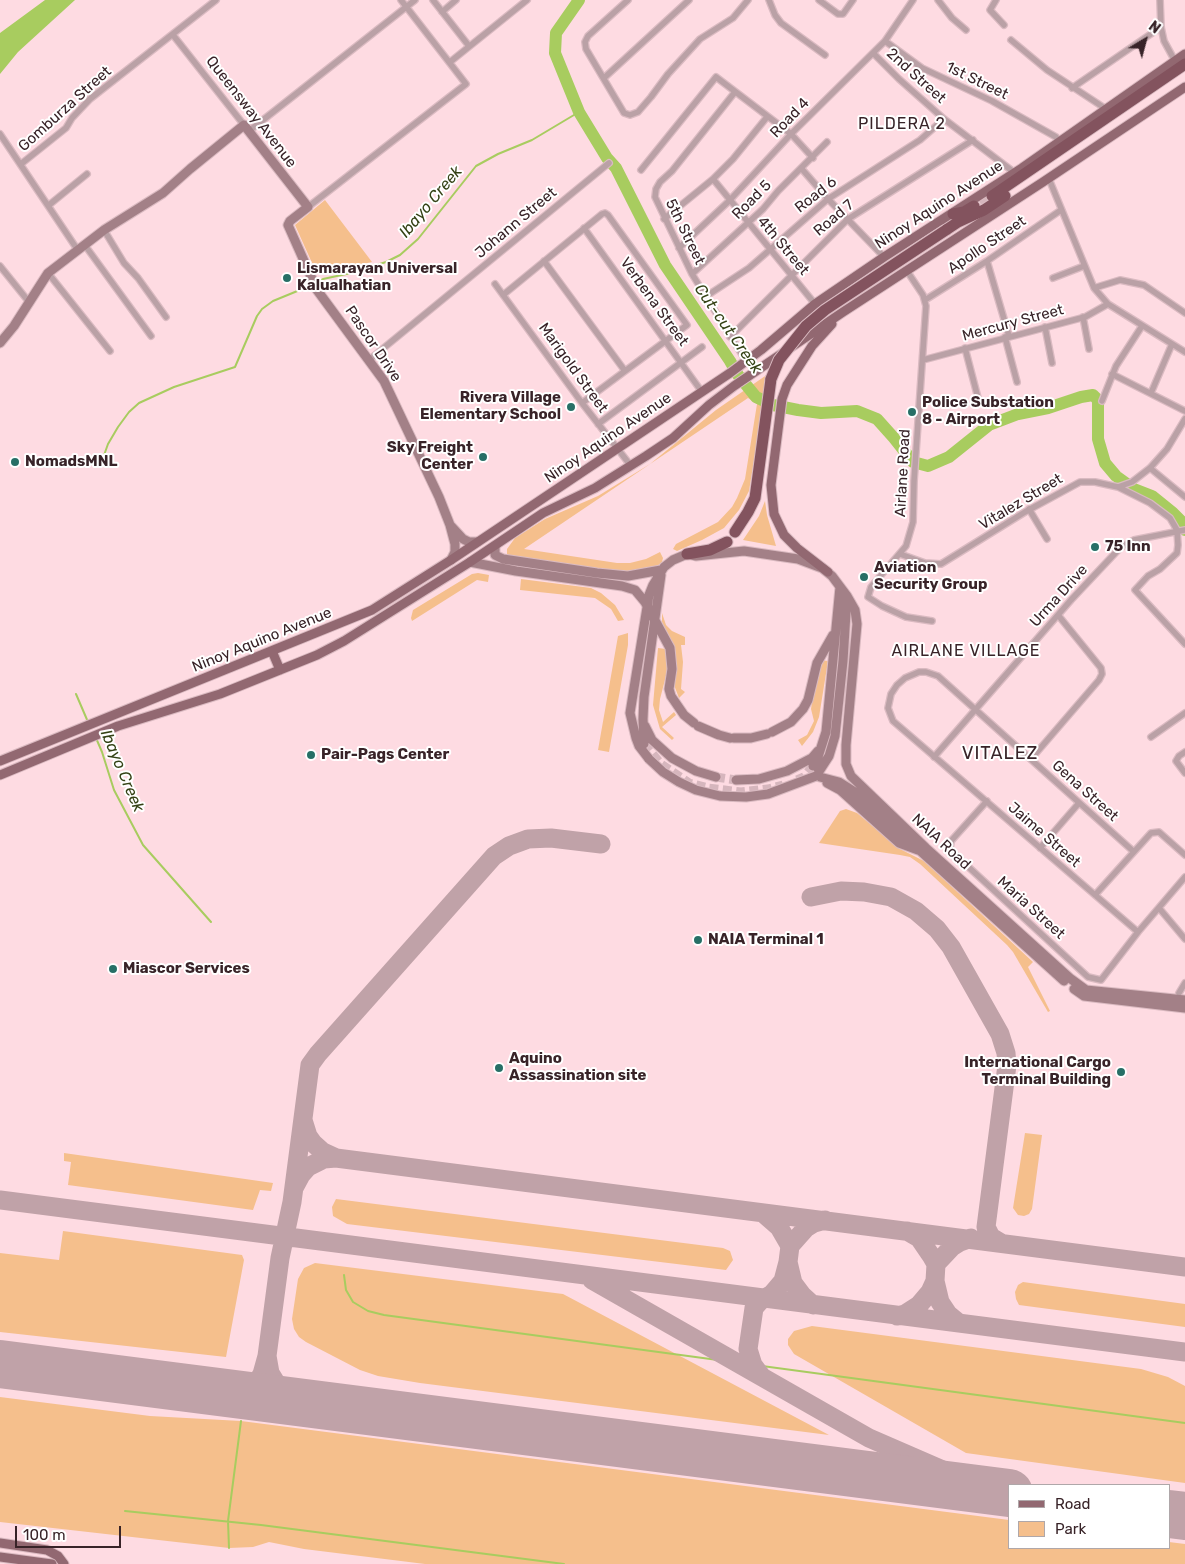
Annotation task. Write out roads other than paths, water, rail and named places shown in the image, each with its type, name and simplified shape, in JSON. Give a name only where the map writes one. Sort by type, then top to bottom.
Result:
[{"type":"highway","points":[[992,196],[1127,104],[1180,63]]},
{"type":"highway","points":[[735,532],[755,498],[771,379],[779,360],[791,343],[806,326],[825,310],[958,222],[984,210],[1040,172],[1064,155],[1084,134]]},
{"type":"highway","points":[[953,214],[964,212],[980,203]]},
{"type":"highway","points":[[687,554],[710,550],[727,542]]},
{"type":"main road","name":"Ninoy Aquino Avenue","points":[[0,761],[372,610],[451,560],[730,373],[815,304],[884,256],[1015,173],[1106,109],[1180,63],[1185,54]]},
{"type":"main road","name":"Ninoy Aquino Avenue","points":[[0,775],[86,738],[160,712],[220,694],[317,655],[344,641],[495,546],[543,513],[594,488],[631,466],[673,438],[710,404],[737,384],[843,312],[1049,179],[1185,87]]},
{"type":"main road","points":[[828,572],[790,541],[778,524],[774,514],[771,485],[782,399],[787,385],[798,365],[812,346],[843,312]]},
{"type":"main road","points":[[272,651],[280,670]]},
{"type":"main road","points":[[0,1543],[47,1550],[58,1556],[64,1564]]},
{"type":"main road","points":[[0,1557],[52,1564]]},
{"type":"street","name":"Gomburza Street","points":[[21,164],[66,128],[72,118],[90,99],[216,0]]},
{"type":"street","points":[[401,0],[450,62],[528,0]]},
{"type":"street","points":[[0,343],[14,326],[48,272],[104,230],[155,199],[415,0]]},
{"type":"street","points":[[433,0],[469,46]]},
{"type":"street","points":[[442,12],[456,0]]},
{"type":"street","points":[[628,0],[588,36],[585,42],[586,49],[624,114],[630,116],[638,112],[700,39],[733,18],[748,0]]},
{"type":"street","points":[[604,78],[689,0]]},
{"type":"street","points":[[769,0],[775,15],[781,23],[826,55]]},
{"type":"street","points":[[819,0],[838,14],[842,14],[853,0]]},
{"type":"street","name":"Road 4","points":[[680,248],[729,201],[791,134],[873,53],[885,40],[913,0]]},
{"type":"street","points":[[938,0],[952,18],[966,30]]},
{"type":"street","points":[[996,0],[990,10],[1004,25]]},
{"type":"street","points":[[1160,0],[1161,27],[1164,41],[1180,63]]},
{"type":"street","points":[[1072,88],[1161,27]]},
{"type":"street","name":"Queensway Avenue","points":[[173,35],[308,207]]},
{"type":"street","name":"1st Street","points":[[885,40],[922,68],[992,101],[1056,138],[1059,142]]},
{"type":"street","points":[[1011,40],[1040,65],[1106,109]]},
{"type":"street","name":"2nd Street","points":[[873,53],[899,79],[944,118],[1015,173]]},
{"type":"street","name":"Pascor Drive","points":[[450,62],[466,84],[290,221],[288,225],[317,290],[370,360],[384,382],[439,496],[450,525],[455,544],[455,552],[451,560]]},
{"type":"street","points":[[641,170],[716,78],[767,118],[791,134],[813,158]]},
{"type":"street","name":"5th Street","points":[[735,92],[656,189],[655,197],[692,274],[744,362]]},
{"type":"street","points":[[664,218],[713,179],[733,159],[767,118]]},
{"type":"street","name":"Road 6","points":[[705,297],[735,278],[828,199],[920,140],[944,118]]},
{"type":"street","name":"Gomburza Street","points":[[0,134],[49,205],[81,247]]},
{"type":"street","name":"Road 7","points":[[730,337],[848,219],[973,140]]},
{"type":"street","name":"Road 5","points":[[692,274],[763,209],[778,191],[827,142]]},
{"type":"street","name":"Johann Street","points":[[370,360],[609,163]]},
{"type":"street","points":[[801,168],[828,199],[884,256]]},
{"type":"street","points":[[49,205],[87,174]]},
{"type":"street","name":"4th Street","points":[[713,179],[729,201],[815,304]]},
{"type":"street","points":[[1049,179],[1094,288],[1108,304],[1185,352]]},
{"type":"street","name":"Apollo Street","points":[[925,300],[987,261],[1061,210]]},
{"type":"street","points":[[503,294],[584,228],[605,213],[608,215],[687,325],[686,328],[666,340],[582,403]]},
{"type":"street","name":"Verbena Street","points":[[584,228],[702,392]]},
{"type":"street","points":[[104,230],[124,263],[138,278],[166,317]]},
{"type":"street","points":[[81,247],[151,336]]},
{"type":"street","points":[[987,261],[1017,382]]},
{"type":"street","points":[[544,262],[625,371]]},
{"type":"street","points":[[0,266],[29,302]]},
{"type":"street","points":[[1053,278],[1084,266]]},
{"type":"street","points":[[907,271],[925,300]]},
{"type":"street","points":[[48,272],[110,351]]},
{"type":"street","points":[[1094,288],[1120,280],[1144,285],[1185,313]]},
{"type":"street","name":"Marigold Street","points":[[495,284],[582,403],[631,466]]},
{"type":"street","name":"Airlane Road","points":[[925,300],[912,531],[906,546],[871,587],[868,596],[882,606],[906,616],[932,621]]},
{"type":"street","name":"Mercury Street","points":[[923,360],[1083,317],[1108,304]]},
{"type":"street","points":[[1083,317],[1089,349]]},
{"type":"street","points":[[1102,401],[1112,374],[1142,326]]},
{"type":"street","points":[[1045,327],[1052,363]]},
{"type":"street","points":[[1150,393],[1172,344]]},
{"type":"street","points":[[598,424],[702,348]]},
{"type":"street","points":[[965,348],[978,398]]},
{"type":"street","points":[[1112,374],[1185,411]]},
{"type":"street","points":[[1118,487],[1132,482],[1150,468],[1167,450],[1185,419]]},
{"type":"street","points":[[1150,468],[1184,494]]},
{"type":"street","name":"Vitalez Street","points":[[900,554],[925,563],[941,564],[1029,509],[1080,482],[1095,482],[1118,487],[1150,504],[1170,518],[1182,530]]},
{"type":"street","points":[[1029,509],[1047,539]]},
{"type":"street","name":"Pascor Drive","points":[[450,525],[463,540],[477,542]]},
{"type":"street","points":[[1182,530],[1176,553],[1160,569],[1148,576],[1135,590],[1185,644]]},
{"type":"street","name":"Urma Drive","points":[[934,757],[1058,615],[1120,548],[1134,540],[1182,530]]},
{"type":"street","points":[[495,546],[496,555],[503,559],[597,573],[636,576],[661,570]]},
{"type":"street","points":[[828,572],[798,559],[750,551],[696,556],[687,554],[673,560],[661,570],[653,585],[648,606],[630,713],[633,730],[644,754],[669,777],[696,790],[732,798],[768,794],[816,776],[826,763],[832,750],[835,736],[847,596]]},
{"type":"street","points":[[470,562],[516,571],[622,586],[640,594],[670,648],[672,669],[669,689],[676,706],[696,725],[713,734],[732,738],[751,738],[770,733],[791,722],[804,710],[817,663],[831,639],[837,623]]},
{"type":"street","points":[[644,744],[643,718],[661,570]]},
{"type":"street","name":"NAIA Road","points":[[828,572],[847,596],[854,610],[857,624],[846,745],[846,764],[851,776],[926,848],[1086,990],[1182,997]]},
{"type":"street","points":[[813,766],[817,760],[826,732],[840,587]]},
{"type":"street","points":[[1031,759],[1099,680],[1102,674],[1101,668],[1058,615]]},
{"type":"street","points":[[934,757],[892,720],[889,714],[889,702],[897,685],[912,674],[932,673],[976,709]]},
{"type":"street","name":"Gena Street","points":[[976,709],[1133,851]]},
{"type":"street","points":[[1151,737],[1185,713]]},
{"type":"street","points":[[643,718],[648,734],[657,746],[688,767],[716,777]]},
{"type":"street","points":[[736,780],[759,779],[787,771],[812,758],[821,746]]},
{"type":"street","points":[[1185,752],[1176,761],[1185,774]]},
{"type":"street","name":"Jaime Street","points":[[934,757],[1138,932]]},
{"type":"street","name":"NAIA Road","points":[[816,776],[848,786],[1067,984],[1084,996],[1185,1008]]},
{"type":"street","points":[[804,777],[834,786],[899,843],[920,851]]},
{"type":"street","name":"Maria Street","points":[[986,801],[951,841],[950,850],[1088,977],[1101,980],[1138,932]]},
{"type":"street","points":[[1040,848],[1079,803]]},
{"type":"street","points":[[1095,895],[1151,833],[1159,832],[1185,855]]},
{"type":"street","points":[[1138,932],[1185,877]]},
{"type":"street","points":[[1159,908],[1185,939]]},
{"type":"street","points":[[1182,997],[1185,984]]},
{"type":"waterway","name":"Cut-cut Creek","points":[[579,0],[556,33],[555,53],[579,112],[607,158],[616,168],[665,265],[738,375],[756,397],[773,405],[798,410],[821,413],[857,411],[877,419],[913,462],[928,466],[949,457],[989,425],[1018,414],[1048,408],[1093,395],[1098,400],[1098,439],[1105,463],[1116,476],[1134,489],[1152,496],[1173,513],[1183,523],[1185,530]]},
{"type":"waterway","name":"Ibayo Creek","points":[[316,283],[323,279],[351,273],[386,262],[400,255],[418,239],[476,166],[498,154],[532,140],[579,112]]},
{"type":"waterway","name":"Ibayo Creek","points":[[103,458],[108,444],[118,427],[129,412],[139,403],[174,387],[235,367],[257,316],[262,309],[273,301],[312,285]]},
{"type":"waterway","name":"Ibayo Creek","points":[[76,694],[88,722]]},
{"type":"waterway","name":"Ibayo Creek","points":[[96,738],[114,790],[143,845],[211,922]]},
{"type":"waterway","points":[[344,1275],[346,1290],[353,1302],[368,1311],[384,1315],[1185,1423]]},
{"type":"waterway","points":[[229,1548],[228,1521],[241,1421]]},
{"type":"waterway","points":[[125,1511],[261,1525],[564,1564]]},
{"type":"tunnel","points":[[980,203],[992,196]]},
{"type":"tunnel","points":[[644,744],[661,764],[689,783],[708,788],[741,792],[783,785]]},
{"type":"tunnel","points":[[797,780],[804,777],[813,766]]},
{"type":"tunnel","points":[[716,777],[736,780]]},
{"type":"place","name":"Lismarayan Universal Kalualhatian","points":[[287,278]]},
{"type":"place","name":"Rivera Village Elementary School","points":[[571,407]]},
{"type":"place","name":"Police Substation 8 - Airport","points":[[912,412]]},
{"type":"place","name":"Sky Freight Center","points":[[483,457]]},
{"type":"place","name":"NomadsMNL","points":[[15,462]]},
{"type":"place","name":"75 Inn","points":[[1095,547]]},
{"type":"place","name":"Aviation Security Group","points":[[864,577]]},
{"type":"place","name":"Pair-Pags Center","points":[[311,755]]},
{"type":"place","name":"NAIA Terminal 1","points":[[698,940]]},
{"type":"place","name":"Miascor Services","points":[[113,969]]},
{"type":"place","name":"Aquino Assassination site","points":[[499,1068]]},
{"type":"place","name":"International Cargo Terminal Building","points":[[1121,1072]]},
{"type":"district","name":"PILDERA 2","points":[[902,124]]},
{"type":"district","name":"AIRLANE VILLAGE","points":[[966,651]]},
{"type":"district","name":"VITALEZ","points":[[1000,754]]}]
